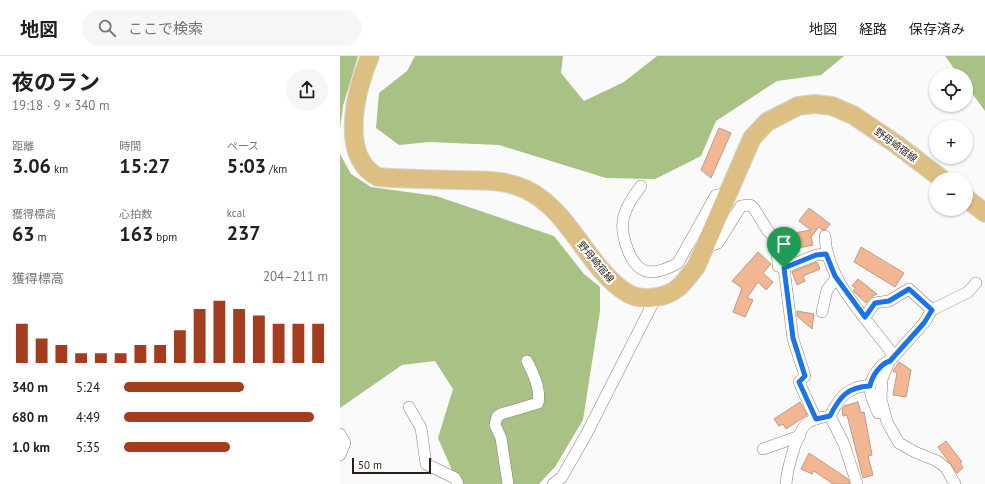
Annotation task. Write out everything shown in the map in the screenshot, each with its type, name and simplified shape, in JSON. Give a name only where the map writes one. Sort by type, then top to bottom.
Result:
[{"type":"main road","name":"野母崎宿線","points":[[370,56],[349,108],[344,127],[346,146],[349,156],[366,173],[378,177],[401,179],[495,181],[511,184],[525,189],[541,199],[554,210],[616,286],[633,296],[656,297],[678,288],[684,282],[696,267],[752,138],[767,122],[787,111],[806,104],[832,106],[853,115],[896,144],[933,172]]},
{"type":"main road","points":[[973,204],[985,213]]},
{"type":"street","points":[[641,186],[625,210],[623,233],[628,250],[637,265],[646,271],[658,271],[678,263],[716,195],[728,194]]},
{"type":"street","points":[[704,248],[718,243],[741,206],[750,205],[753,207],[768,232],[777,240],[778,266],[784,268],[816,255],[826,254]]},
{"type":"street","points":[[825,236],[826,254],[836,278],[891,352],[890,361],[882,379],[881,399],[887,422],[899,442],[915,452],[937,461],[946,468],[955,484]]},
{"type":"street","points":[[784,268],[793,338],[805,376],[799,382],[816,419]]},
{"type":"street","points":[[822,312],[827,290],[836,278]]},
{"type":"street","points":[[887,422],[880,417],[869,390],[872,378],[884,363],[890,361],[924,323],[932,310],[968,292],[976,283]]},
{"type":"street","points":[[865,317],[875,303],[889,301],[909,289],[932,310]]},
{"type":"street","points":[[553,484],[562,477],[587,433],[656,297]]},
{"type":"street","points":[[508,484],[500,438],[495,425],[497,417],[500,414],[538,403],[538,388],[527,361]]},
{"type":"street","points":[[830,416],[836,403],[848,392],[856,386],[870,386]]},
{"type":"street","points":[[409,406],[421,428],[426,464],[455,478],[458,484]]},
{"type":"street","points":[[786,484],[791,458],[807,422],[830,416]]},
{"type":"street","points":[[830,416],[844,444],[857,484]]},
{"type":"street","points":[[340,434],[345,443],[340,455]]},
{"type":"street","points":[[763,449],[800,436]]},
{"type":"green space","points":[[340,56],[358,56],[343,106],[340,129]]},
{"type":"green space","points":[[415,56],[563,56],[561,73],[584,101],[624,82],[657,56],[844,56],[821,75],[777,81],[716,121],[701,156],[655,179],[606,178],[499,145],[429,142],[399,145],[376,128],[379,93],[407,71]]},
{"type":"green space","points":[[945,56],[985,56],[985,111],[973,95],[973,68],[954,68]]},
{"type":"green space","points":[[340,154],[351,174],[371,187],[436,196],[554,236],[584,274],[600,287],[600,311],[583,420],[555,467],[539,484],[458,484],[438,438],[453,389],[435,361],[402,365],[340,408]]},
{"type":"building","points":[[719,128],[731,133],[711,178],[701,170]]},
{"type":"building","points":[[809,208],[830,224],[826,229],[822,230],[819,227],[811,237],[813,245],[784,251],[784,240],[790,239],[789,234],[811,230],[799,221]]},
{"type":"building","points":[[861,247],[904,273],[895,287],[854,262]]},
{"type":"building","points":[[758,252],[771,264],[763,273],[773,282],[766,290],[758,282],[747,298],[753,300],[745,317],[733,312],[742,288],[732,281]]},
{"type":"building","points":[[817,262],[820,269],[803,276],[805,281],[797,285],[792,272]]},
{"type":"building","points":[[858,279],[877,294],[871,297],[866,303],[853,291],[856,288],[852,286]]},
{"type":"building","points":[[797,311],[814,314],[812,329],[797,316]]},
{"type":"building","points":[[899,362],[911,370],[906,397],[893,395],[897,373],[893,371]]},
{"type":"building","points":[[800,402],[807,415],[786,429],[783,424],[779,426],[774,419]]},
{"type":"building","points":[[858,402],[861,413],[864,412],[872,455],[868,456],[873,475],[863,478],[847,415],[843,416],[842,409],[844,406]]},
{"type":"building","points":[[946,441],[962,462],[960,463],[963,468],[957,473],[938,447]]},
{"type":"building","points":[[809,453],[848,479],[850,484],[833,484],[814,471],[812,474],[801,469]]},
{"type":"route","points":[[826,254],[835,276],[865,317],[875,303],[889,301],[909,289],[932,310],[932,313],[924,323],[890,361],[884,363],[872,378],[870,386],[856,386],[848,392],[836,403],[830,416],[816,419],[810,403],[805,397],[799,382],[805,376],[793,338],[784,268],[787,265],[816,255],[826,254]]}]
